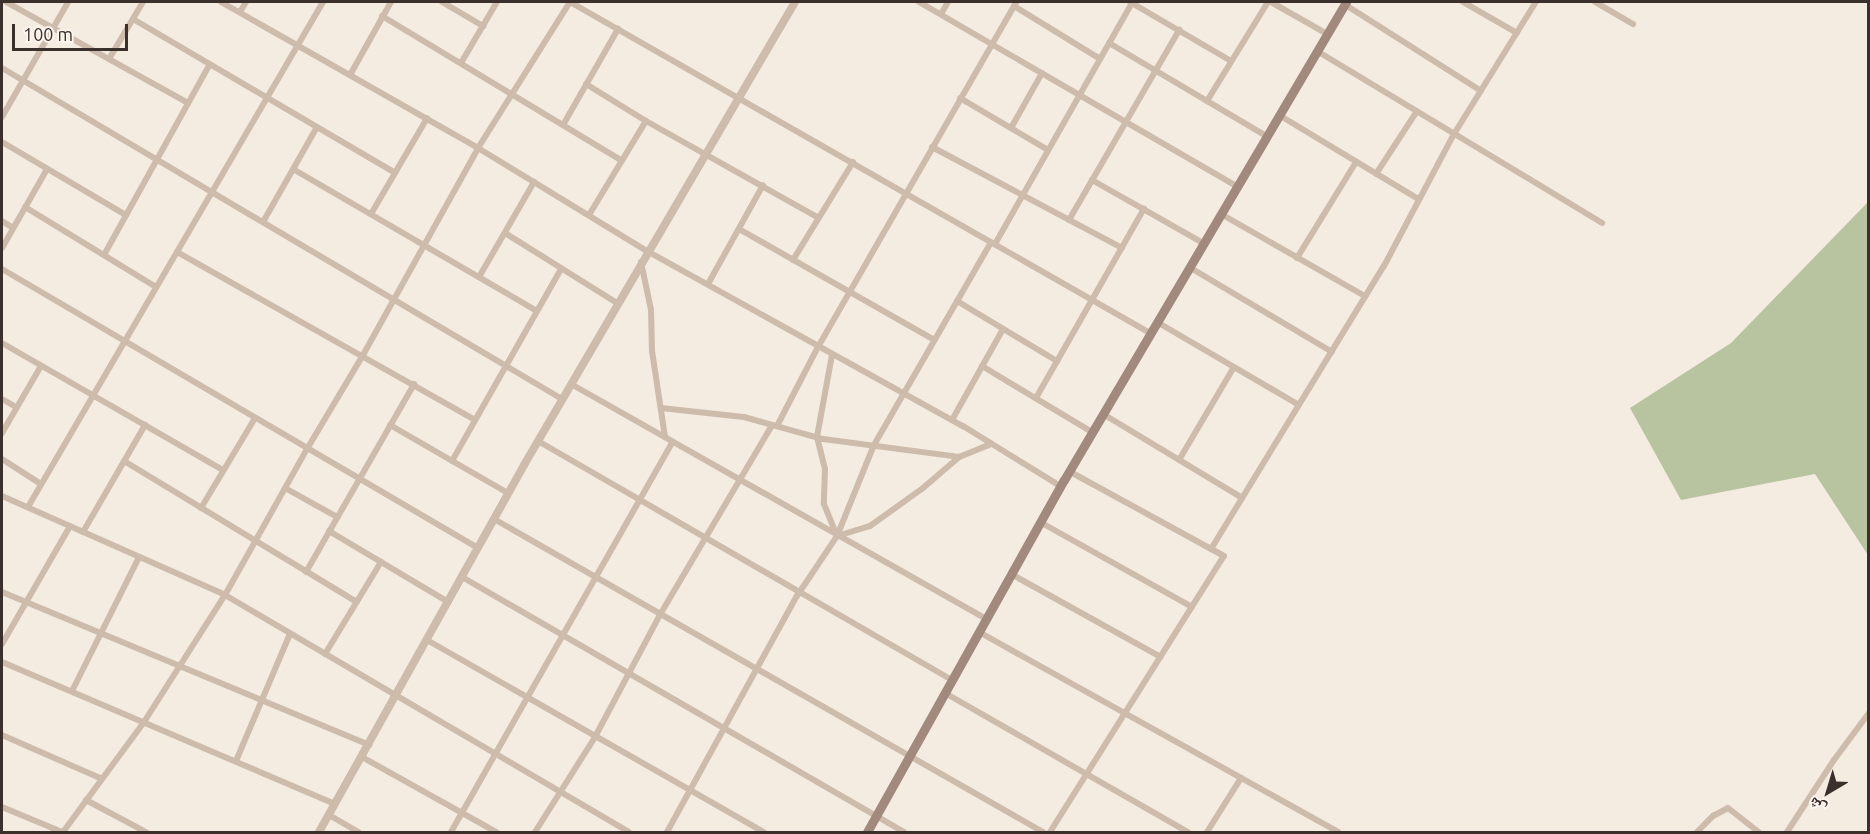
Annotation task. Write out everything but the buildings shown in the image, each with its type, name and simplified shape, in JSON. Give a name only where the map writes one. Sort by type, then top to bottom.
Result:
[{"type":"main road","points":[[867,832],[1060,486],[1345,3]]},
{"type":"street","points":[[6,2],[188,103]]},
{"type":"street","points":[[2,117],[68,2]]},
{"type":"street","points":[[109,59],[143,2]]},
{"type":"street","points":[[221,2],[427,118],[647,251],[952,420],[1060,486]]},
{"type":"street","points":[[240,12],[246,2]]},
{"type":"street","points":[[28,507],[323,2]]},
{"type":"street","points":[[350,75],[391,2]]},
{"type":"street","points":[[442,2],[483,26]]},
{"type":"street","points":[[461,63],[497,2]]},
{"type":"street","points":[[2,807],[62,832],[144,722],[225,595],[363,355],[478,148],[570,2],[1150,333]]},
{"type":"street","points":[[319,832],[508,493],[641,261],[795,2]]},
{"type":"street","points":[[919,2],[1237,186]]},
{"type":"street","points":[[940,14],[948,2]]},
{"type":"street","points":[[667,832],[800,592],[837,536],[874,446],[957,301],[1022,196],[1131,2],[1232,61]]},
{"type":"street","points":[[1207,101],[1269,2],[1327,34]]},
{"type":"street","points":[[1463,2],[1517,33]]},
{"type":"street","points":[[1211,549],[1332,352],[1454,134],[1536,2]]},
{"type":"street","points":[[1595,2],[1634,24]]},
{"type":"street","points":[[1345,3],[1481,90]]},
{"type":"street","points":[[535,832],[595,736],[661,613],[739,478],[774,425],[1015,4],[1100,59]]},
{"type":"street","points":[[382,16],[622,161]]},
{"type":"street","points":[[133,19],[395,173]]},
{"type":"street","points":[[563,124],[618,29]]},
{"type":"street","points":[[1069,220],[1179,30]]},
{"type":"street","points":[[1109,43],[1266,136]]},
{"type":"street","points":[[1317,51],[1602,223]]},
{"type":"street","points":[[104,255],[210,64]]},
{"type":"street","points":[[2,68],[562,399]]},
{"type":"street","points":[[1011,128],[1042,73]]},
{"type":"street","points":[[586,84],[646,121],[819,218]]},
{"type":"street","points":[[960,98],[1048,150]]},
{"type":"street","points":[[1376,174],[1417,111]]},
{"type":"street","points":[[1279,115],[1418,199]]},
{"type":"street","points":[[371,214],[427,118]]},
{"type":"street","points":[[589,215],[646,121]]},
{"type":"street","points":[[263,222],[317,127]]},
{"type":"street","points":[[2,142],[126,215]]},
{"type":"street","points":[[932,147],[1122,248]]},
{"type":"street","points":[[793,260],[853,162]]},
{"type":"street","points":[[1297,258],[1356,162]]},
{"type":"street","points":[[2,248],[47,169]]},
{"type":"street","points":[[293,169],[537,311]]},
{"type":"street","points":[[1092,180],[1203,243]]},
{"type":"street","points":[[479,277],[534,182]]},
{"type":"street","points":[[708,284],[763,185]]},
{"type":"street","points":[[25,207],[156,287]]},
{"type":"street","points":[[1036,398],[1144,209]]},
{"type":"street","points":[[1221,214],[1365,296]]},
{"type":"street","points":[[2,221],[13,228]]},
{"type":"street","points":[[739,229],[934,340]]},
{"type":"street","points":[[505,233],[617,303]]},
{"type":"street","points":[[177,252],[475,420]]},
{"type":"street","points":[[641,261],[651,310],[652,351],[665,437]]},
{"type":"street","points":[[1189,267],[1332,352]]},
{"type":"street","points":[[2,269],[478,548]]},
{"type":"street","points":[[452,461],[561,269]]},
{"type":"street","points":[[957,301],[1057,361]]},
{"type":"street","points":[[1157,322],[1299,405]]},
{"type":"street","points":[[952,420],[1003,328]]},
{"type":"street","points":[[2,343],[224,470]]},
{"type":"street","points":[[832,355],[817,437],[825,469],[824,504],[837,536]]},
{"type":"street","points":[[2,432],[41,366]]},
{"type":"street","points":[[982,366],[1092,432]]},
{"type":"street","points":[[1179,460],[1234,367]]},
{"type":"street","points":[[306,572],[414,384]]},
{"type":"street","points":[[571,384],[986,619]]},
{"type":"street","points":[[2,399],[16,407]]},
{"type":"street","points":[[661,408],[744,417],[817,437],[959,457]]},
{"type":"street","points":[[1103,414],[1242,498]]},
{"type":"street","points":[[201,508],[255,418]]},
{"type":"street","points":[[83,532],[145,425]]},
{"type":"street","points":[[390,425],[508,493]]},
{"type":"street","points":[[538,441],[952,680]]},
{"type":"street","points":[[451,832],[673,442]]},
{"type":"street","points":[[837,536],[870,526],[923,488],[959,457],[992,444]]},
{"type":"street","points":[[2,459],[41,484]]},
{"type":"street","points":[[124,461],[357,602]]},
{"type":"street","points":[[1050,832],[1224,556],[1069,471]]},
{"type":"street","points":[[285,488],[337,517]]},
{"type":"street","points":[[2,497],[225,595],[629,832]]},
{"type":"street","points":[[494,519],[1043,832]]},
{"type":"street","points":[[1040,522],[1192,607]]},
{"type":"street","points":[[2,644],[70,526]]},
{"type":"street","points":[[329,531],[448,602]]},
{"type":"street","points":[[72,692],[139,557]]},
{"type":"street","points":[[325,654],[381,562]]},
{"type":"street","points":[[1011,574],[1161,657]]},
{"type":"street","points":[[462,577],[628,675],[904,832]]},
{"type":"street","points":[[2,592],[369,745]]},
{"type":"street","points":[[979,632],[1338,832]]},
{"type":"street","points":[[236,761],[290,633]]},
{"type":"street","points":[[427,640],[764,832]]},
{"type":"street","points":[[2,662],[335,804]]},
{"type":"street","points":[[945,693],[1188,832]]},
{"type":"street","points":[[1787,832],[1834,760],[1869,714]]},
{"type":"street","points":[[2,735],[102,778]]},
{"type":"street","points":[[362,758],[496,832]]},
{"type":"street","points":[[1207,832],[1240,778]]},
{"type":"street","points":[[86,800],[146,832]]},
{"type":"street","points":[[1697,832],[1713,816],[1728,808],[1759,832]]},
{"type":"street","points":[[329,815],[358,832]]},
{"type":"green space","points":[[1868,202],[1868,555],[1815,474],[1681,500],[1630,408],[1731,343]]}]
